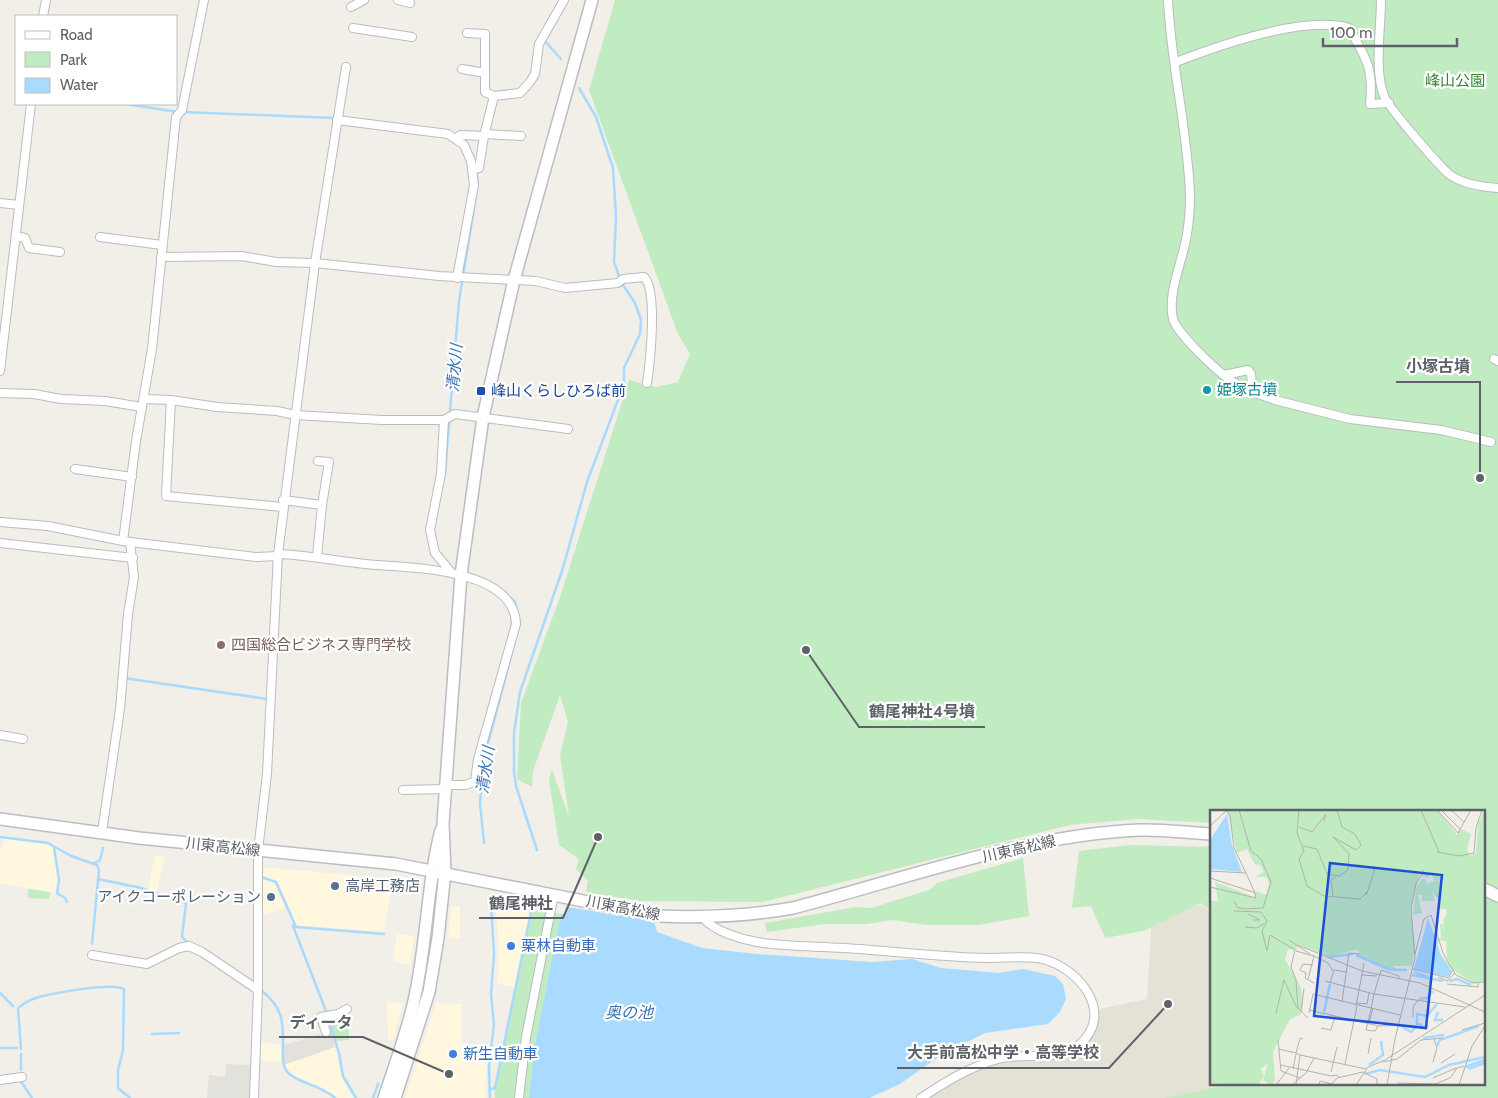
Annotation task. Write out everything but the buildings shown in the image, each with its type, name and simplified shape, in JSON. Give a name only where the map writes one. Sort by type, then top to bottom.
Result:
[{"type":"street","points":[[43,15],[46,0]]},
{"type":"street","points":[[102,832],[120,709],[127,623],[134,577],[133,558],[127,541],[132,477],[152,350],[176,117],[182,110],[204,0]]},
{"type":"street","points":[[351,7],[364,0]]},
{"type":"street","points":[[398,0],[410,3]]},
{"type":"street","points":[[467,33],[485,34],[485,92],[494,96],[520,93],[535,74],[539,44],[564,0]]},
{"type":"street","points":[[395,1098],[429,992],[446,872],[443,824],[461,575],[483,417],[514,280],[592,0]]},
{"type":"street","points":[[1168,0],[1190,198],[1187,234],[1172,303],[1174,321],[1182,336],[1201,356],[1242,388],[1275,400],[1350,419],[1442,430],[1491,442]]},
{"type":"street","points":[[1381,0],[1380,76],[1384,97],[1450,175],[1464,182],[1498,188]]},
{"type":"street","points":[[1176,62],[1216,46],[1300,26],[1335,24],[1349,28],[1368,61],[1372,82],[1370,104],[1388,103]]},
{"type":"street","points":[[353,28],[412,37]]},
{"type":"street","points":[[254,1098],[258,990],[258,851],[267,774],[278,555],[315,263],[346,66]]},
{"type":"street","points":[[462,69],[485,73]]},
{"type":"street","points":[[457,278],[476,169],[494,96]]},
{"type":"street","points":[[0,371],[31,105]]},
{"type":"street","points":[[336,120],[458,136],[521,136]]},
{"type":"street","points":[[458,136],[468,151],[476,169]]},
{"type":"street","points":[[0,203],[19,205]]},
{"type":"street","points":[[16,236],[25,238],[29,248],[60,252]]},
{"type":"street","points":[[100,237],[162,245]]},
{"type":"street","points":[[161,257],[242,256],[276,262],[315,263],[457,278],[536,281],[565,288],[618,283],[623,279],[644,277],[649,285],[653,341],[647,383]]},
{"type":"street","points":[[1224,374],[1248,370],[1251,374],[1252,383],[1246,388],[1242,388]]},
{"type":"street","points":[[0,393],[34,394],[61,399],[143,403],[171,400],[217,408],[382,420],[445,420],[455,414],[568,429]]},
{"type":"street","points":[[171,400],[166,496],[322,505]]},
{"type":"street","points":[[445,420],[441,474],[430,530],[435,553],[450,571]]},
{"type":"street","points":[[317,558],[322,505],[329,462],[318,461]]},
{"type":"street","points":[[75,469],[132,477]]},
{"type":"street","points":[[0,522],[48,526],[127,541],[256,557],[278,555],[450,571],[500,593],[510,604],[516,615],[516,624],[478,759],[475,781],[466,785],[403,790]]},
{"type":"street","points":[[0,543],[133,558]]},
{"type":"street","points":[[0,735],[23,739]]},
{"type":"street","name":"川東高松線","points":[[0,819],[258,851],[396,864],[446,872],[659,916],[703,918],[750,915],[793,908],[1004,851],[1065,839],[1142,830],[1210,834]]},
{"type":"street","points":[[384,1098],[415,996],[424,944],[432,870],[443,824]]},
{"type":"street","points":[[1486,890],[1498,896]]},
{"type":"street","points":[[519,1098],[526,1038],[554,894]]},
{"type":"street","points":[[703,918],[708,924],[720,930],[757,942],[986,958],[1038,958],[1054,963],[1088,989],[1095,1010],[1092,1026],[1087,1037],[1078,1046],[1053,1055],[1023,1055],[1000,1058],[976,1066],[921,1098]]},
{"type":"street","points":[[92,955],[147,964],[179,948],[189,946],[202,952],[258,990]]},
{"type":"street","points":[[326,1032],[321,1017],[338,1014],[346,1009]]},
{"type":"street","points":[[0,1080],[22,1077]]},
{"type":"shaded area","points":[[6,838],[42,843],[53,847],[59,881],[57,893],[0,884],[0,851]]},
{"type":"shaded area","points":[[155,855],[165,856],[157,892],[148,889]]},
{"type":"shaded area","name":"高岸工務店","points":[[261,867],[394,879],[383,932],[296,925],[276,881],[261,876]]},
{"type":"shaded area","name":"アイクコーポレーション","points":[[262,879],[273,882],[286,908],[261,916]]},
{"type":"shaded area","points":[[1202,905],[1210,912],[1210,1086],[1229,1086],[1189,1098],[929,1098],[970,1074],[1005,1062],[1054,1060],[1080,1053],[1100,1009],[1147,999],[1152,913]]},
{"type":"shaded area","points":[[451,906],[460,906],[460,938],[448,936]]},
{"type":"shaded area","name":"栗林自動車","points":[[496,906],[531,913],[515,987],[497,984],[499,956]]},
{"type":"shaded area","points":[[397,934],[414,936],[410,966],[393,962]]},
{"type":"shaded area","points":[[387,1001],[403,1003],[393,1040],[388,1039]]},
{"type":"shaded area","points":[[436,1003],[461,1004],[461,1044],[488,1046],[485,1098],[405,1098]]},
{"type":"shaded area","points":[[331,1031],[335,1047],[284,1065],[284,1045]]},
{"type":"shaded area","points":[[260,1042],[281,1045],[281,1062],[259,1061]]},
{"type":"shaded area","points":[[335,1047],[341,1076],[353,1098],[336,1098],[323,1088],[291,1075],[284,1065]]},
{"type":"shaded area","points":[[226,1064],[251,1065],[249,1098],[207,1098],[209,1075],[225,1077]]},
{"type":"green space","name":"峰山公園","points":[[615,0],[1498,0],[1498,1098],[1165,1098],[1223,1086],[1486,1086],[1486,810],[1210,810],[1210,823],[1137,819],[1070,825],[763,902],[639,901],[586,892],[588,881],[576,869],[579,859],[559,845],[549,780],[552,770],[569,817],[560,755],[568,722],[560,695],[533,771],[532,787],[517,779],[521,703],[560,597],[629,380],[656,387],[678,382],[690,354],[678,334],[589,90]]},
{"type":"green space","points":[[1130,845],[1210,847],[1210,910],[1201,903],[1143,931],[1105,938],[1091,906],[1072,908],[1079,851]]},
{"type":"green space","points":[[1023,858],[1029,916],[978,925],[925,925],[893,920],[867,924],[825,924],[767,932],[765,923],[856,907],[871,908],[929,890],[937,883]]},
{"type":"green space","points":[[28,889],[50,892],[49,899],[28,898]]},
{"type":"green space","points":[[543,911],[561,914],[535,1044],[529,1098],[495,1098],[494,1089],[532,912]]},
{"type":"green space","points":[[348,1017],[349,1040],[336,1041],[330,1019]]},
{"type":"water","name":"奥の池","points":[[567,907],[654,921],[657,932],[702,948],[872,962],[912,959],[941,968],[999,973],[1023,969],[1055,976],[1063,984],[1066,999],[1060,1012],[1048,1024],[985,1033],[941,1055],[900,1084],[869,1098],[529,1098],[535,1044],[561,914],[566,914]]},
{"type":"waterway","points":[[543,39],[561,59]]},
{"type":"waterway","points":[[537,850],[516,786],[514,772],[514,733],[520,692],[563,568],[587,482],[624,384],[624,368],[640,334],[641,320],[635,303],[621,282],[614,262],[616,216],[613,168],[596,117],[579,88]]},
{"type":"waterway","points":[[132,105],[178,112]]},
{"type":"waterway","points":[[183,112],[335,118]]},
{"type":"waterway","name":"清水川","points":[[445,473],[459,301],[478,183],[476,171]]},
{"type":"waterway","name":"清水川","points":[[484,843],[480,803],[484,759],[520,622],[515,602],[499,588]]},
{"type":"waterway","points":[[124,678],[267,699]]},
{"type":"waterway","points":[[0,837],[48,843],[71,856],[97,865],[99,870],[92,944]]},
{"type":"waterway","points":[[54,847],[59,880],[57,893],[65,898],[67,902]]},
{"type":"waterway","points":[[95,863],[100,860],[103,848]]},
{"type":"waterway","points":[[261,877],[276,882],[296,927],[384,934]]},
{"type":"waterway","points":[[98,879],[141,888],[186,903],[182,937],[189,944]]},
{"type":"waterway","name":"清水川","points":[[490,1098],[489,1067],[494,1024],[491,994],[494,954],[491,903]]},
{"type":"waterway","points":[[489,1090],[495,1088],[531,912]]},
{"type":"waterway","points":[[295,924],[293,926],[326,1011],[339,1053],[343,1076],[356,1098]]},
{"type":"waterway","points":[[21,1049],[18,1008],[25,1003],[39,997],[83,989],[107,987],[124,989],[123,1050],[118,1070],[118,1088],[130,1098]]},
{"type":"waterway","points":[[261,990],[269,997],[279,1011],[283,1033],[283,1061],[286,1070],[295,1078],[323,1090],[335,1098]]},
{"type":"waterway","points":[[0,993],[13,1006]]},
{"type":"waterway","points":[[152,1034],[179,1033]]},
{"type":"waterway","points":[[0,1048],[17,1048]]},
{"type":"waterway","points":[[21,1054],[21,1070]]},
{"type":"waterway","points":[[20,1080],[32,1098]]},
{"type":"waterway","points":[[373,1098],[378,1084]]},
{"type":"place","name":"姫塚古墳","points":[[1207,390]]},
{"type":"place","name":"峰山くらしひろば前","points":[[481,391]]},
{"type":"place","name":"小塚古墳","points":[[1480,478]]},
{"type":"place","name":"四国総合ビジネス専門学校","points":[[221,645]]},
{"type":"place","name":"鶴尾神社4号墳","points":[[806,650]]},
{"type":"place","name":"鶴尾神社","points":[[598,837]]},
{"type":"place","name":"高岸工務店","points":[[335,886]]},
{"type":"place","name":"アイクコーポレーション","points":[[271,897]]},
{"type":"place","name":"栗林自動車","points":[[511,946]]},
{"type":"place","name":"大手前高松中学・高等学校","points":[[1168,1004]]},
{"type":"place","name":"新生自動車","points":[[453,1054]]},
{"type":"place","name":"ディータ","points":[[449,1074]]}]
